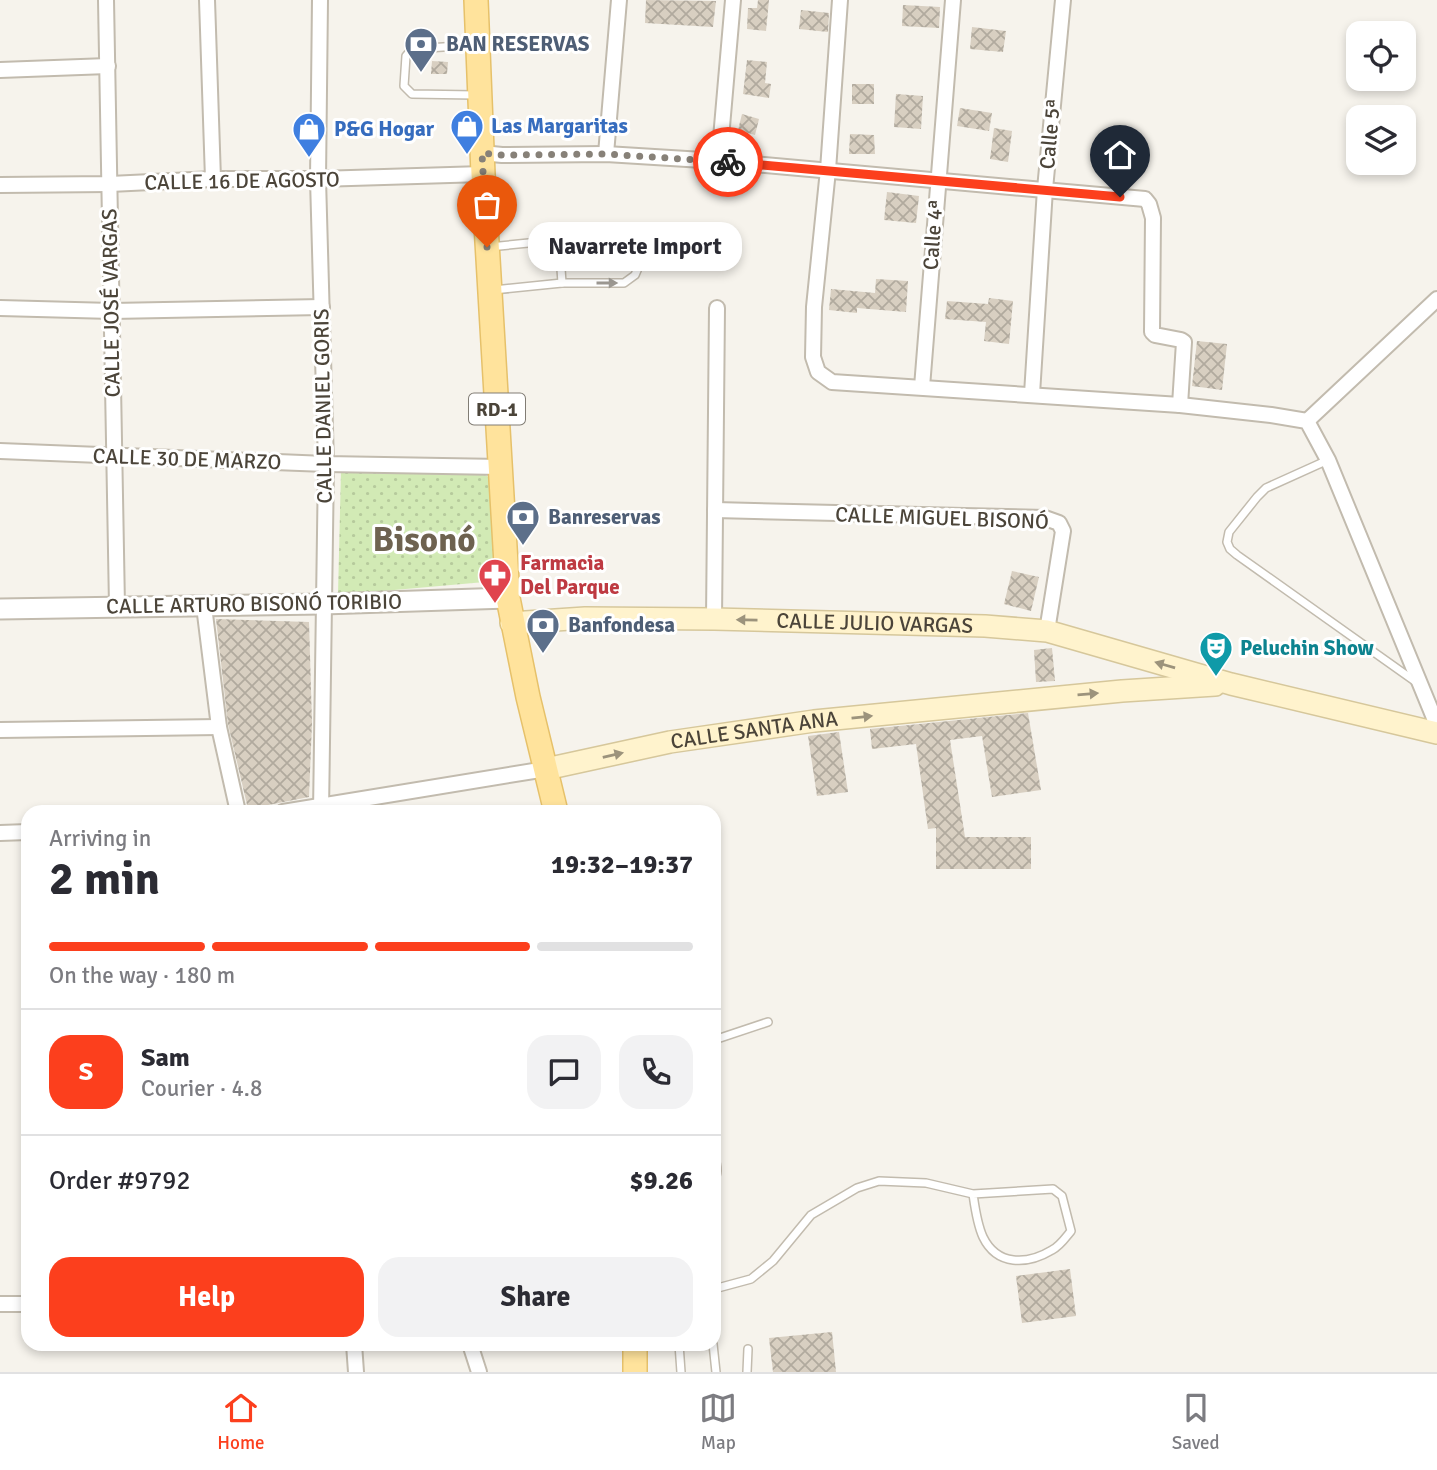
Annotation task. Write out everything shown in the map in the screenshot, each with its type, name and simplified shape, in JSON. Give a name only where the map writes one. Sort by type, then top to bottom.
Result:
[{"type":"main road","name":"RD-1","points":[[476,0],[487,247],[508,598],[554,805]]},
{"type":"main road","name":"CALLE JULIO VARGAS","points":[[512,623],[585,618],[714,619],[985,626],[1047,631],[1231,684]]},
{"type":"main road","points":[[1122,691],[1128,654]]},
{"type":"main road","name":"CALLE SANTA ANA","points":[[546,769],[670,742],[814,721],[1122,691],[1231,684]]},
{"type":"main road","points":[[1231,684],[1437,733]]},
{"type":"main road","points":[[635,1351],[635,1372]]},
{"type":"street","name":"CALLE JOSÉ VARGAS","points":[[105,0],[113,456],[117,489],[117,606]]},
{"type":"street","points":[[207,0],[213,179]]},
{"type":"street","name":"CALLE DANIEL GORIS","points":[[320,0],[318,179],[326,464],[321,805]]},
{"type":"street","points":[[606,154],[619,0]]},
{"type":"street","points":[[719,161],[733,0]]},
{"type":"street","points":[[839,0],[828,170],[814,307],[813,356],[818,372],[832,382],[1180,405],[1307,421]]},
{"type":"street","name":"Calle 4ª","points":[[922,387],[953,0]]},
{"type":"street","name":"Calle 5ª","points":[[1032,394],[1045,189],[1063,0]]},
{"type":"street","points":[[0,70],[108,66]]},
{"type":"street","name":"CALLE 16 DE AGOSTO","points":[[0,185],[318,179],[483,163],[502,155],[606,154],[937,179],[1145,199],[1153,218],[1152,332],[1184,342],[1180,405]]},
{"type":"street","points":[[1307,421],[1437,299]]},
{"type":"street","points":[[0,309],[112,312],[322,307]]},
{"type":"street","points":[[714,619],[717,308]]},
{"type":"street","points":[[1307,421],[1328,460],[1437,725]]},
{"type":"street","name":"CALLE 30 DE MARZO","points":[[0,451],[326,464],[500,467]]},
{"type":"street","name":"CALLE MIGUEL BISONÓ","points":[[715,510],[1045,518],[1059,523],[1063,531],[1047,631]]},
{"type":"street","name":"CALLE ARTURO BISONÓ TORIBIO","points":[[0,609],[508,598]]},
{"type":"street","points":[[204,606],[219,727],[236,805]]},
{"type":"street","points":[[0,730],[219,727]]},
{"type":"street","name":"CALLE SANTA ANA","points":[[344,805],[546,769]]},
{"type":"street","points":[[0,833],[21,832]]},
{"type":"street","points":[[0,1304],[21,1304]]},
{"type":"street","points":[[354,1351],[356,1372]]},
{"type":"street","points":[[472,1351],[479,1372]]},
{"type":"lane","points":[[478,45],[412,49],[405,56],[404,86],[412,94],[480,95]]},
{"type":"lane","points":[[487,247],[559,240],[619,229],[627,229],[637,238],[638,268],[631,279],[624,283],[562,283],[490,291]]},
{"type":"lane","points":[[559,240],[562,283]]},
{"type":"lane","points":[[1328,460],[1266,488],[1229,532],[1227,542],[1230,549],[1422,686]]},
{"type":"lane","points":[[721,1038],[768,1022]]},
{"type":"lane","points":[[721,1287],[751,1279],[763,1271],[810,1215],[857,1188],[879,1181],[926,1183],[973,1194],[1053,1189],[1062,1196],[1071,1231],[1055,1249],[1035,1258],[1013,1262],[997,1256],[984,1237],[973,1194]]},
{"type":"lane","points":[[747,1372],[748,1349]]},
{"type":"lane","points":[[680,1351],[681,1372]]},
{"type":"lane","points":[[714,1351],[716,1372]]},
{"type":"green space","points":[[341,470],[476,471],[489,477],[496,581],[338,595]]},
{"type":"building","points":[[646,0],[716,1],[713,27],[645,23]]},
{"type":"building","points":[[758,0],[769,0],[766,31],[747,29],[748,8],[757,8]]},
{"type":"building","points":[[903,5],[940,7],[939,28],[902,26]]},
{"type":"building","points":[[801,10],[829,13],[828,32],[799,29]]},
{"type":"building","points":[[972,27],[1006,31],[1003,52],[970,49]]},
{"type":"building","points":[[747,60],[767,62],[765,83],[771,84],[769,98],[743,94]]},
{"type":"building","points":[[432,61],[448,62],[447,74],[431,74]]},
{"type":"building","points":[[852,84],[874,84],[874,104],[852,104]]},
{"type":"building","points":[[896,94],[923,96],[921,129],[894,127]]},
{"type":"building","points":[[960,108],[992,113],[989,131],[957,126]]},
{"type":"building","points":[[742,114],[759,119],[755,135],[738,130]]},
{"type":"building","points":[[994,128],[1012,131],[1008,162],[990,159]]},
{"type":"building","points":[[850,134],[874,135],[875,154],[849,154]]},
{"type":"building","points":[[887,192],[919,196],[916,223],[884,220]]},
{"type":"building","points":[[876,279],[908,281],[906,312],[857,308],[857,313],[829,310],[831,289],[875,293]]},
{"type":"building","points":[[989,298],[1013,301],[1009,344],[984,341],[986,322],[945,319],[947,301],[988,304]]},
{"type":"building","points":[[1197,341],[1227,344],[1222,390],[1192,386]]},
{"type":"building","points":[[1012,571],[1039,577],[1031,611],[1004,604]]},
{"type":"building","points":[[216,619],[309,622],[312,723],[309,797],[268,805],[247,805],[228,724]]},
{"type":"building","points":[[1052,648],[1055,681],[1036,682],[1034,650]]},
{"type":"building","points":[[1028,713],[1041,790],[992,797],[982,736],[950,740],[965,837],[1031,837],[1031,869],[936,869],[936,828],[928,829],[916,744],[872,749],[870,729]]},
{"type":"building","points":[[839,732],[848,792],[817,796],[808,736]]},
{"type":"building","points":[[1070,1269],[1076,1316],[1022,1323],[1016,1276]]},
{"type":"building","points":[[832,1332],[836,1372],[773,1372],[769,1338]]},
{"type":"way so far","points":[[487,247],[482,153],[606,154],[728,162]]},
{"type":"place","name":"BAN RESERVAS","points":[[421,74]]},
{"type":"place","name":"Las Margaritas","points":[[467,156]]},
{"type":"place","name":"P&G Hogar","points":[[309,159]]},
{"type":"place","name":"Navarrete Import","points":[[487,247]]},
{"type":"place","name":"Banreservas","points":[[523,547]]},
{"type":"place","name":"Farmacia Del Parque","points":[[495,605]]},
{"type":"place","name":"Banfondesa","points":[[543,655]]},
{"type":"place","name":"Peluchin Show","points":[[1216,678]]},
{"type":"district","name":"Bisonó","points":[[424,539]]},
{"type":"route","points":[[728,162],[1120,197]]}]
